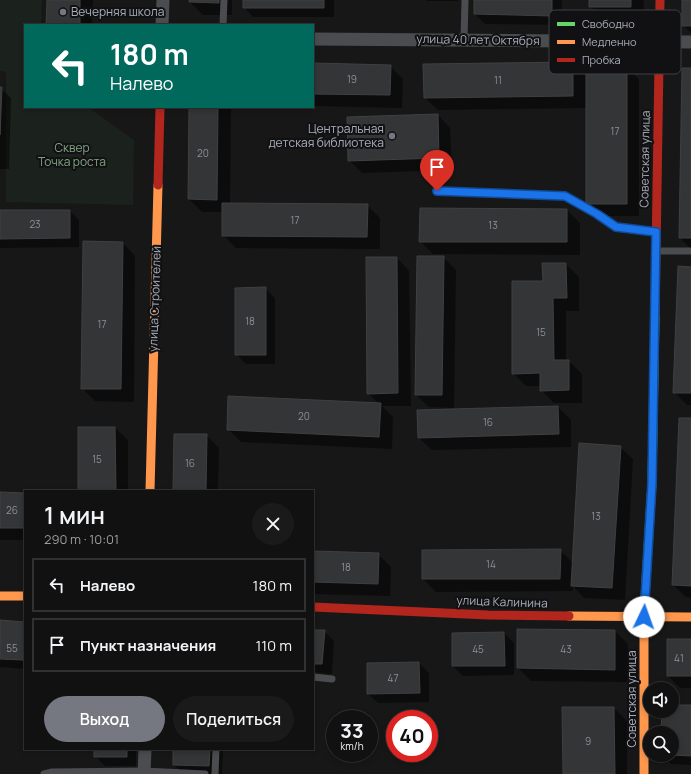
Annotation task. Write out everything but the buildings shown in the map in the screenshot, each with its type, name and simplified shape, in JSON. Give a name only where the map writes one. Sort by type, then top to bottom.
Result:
[{"type":"street","points":[[162,24],[163,0]]},
{"type":"street","name":"Советская улица","points":[[660,0],[660,10]]},
{"type":"street","name":"улица 40 лет Октября","points":[[314,39],[549,41]]},
{"type":"street","name":"Советская улица","points":[[644,774],[644,617],[652,483],[658,74]]},
{"type":"street","name":"улица Строителей","points":[[150,490],[160,108]]},
{"type":"street","points":[[0,596],[24,596]]},
{"type":"street","name":"улица Калинина","points":[[314,607],[488,614],[691,617]]},
{"type":"street","points":[[144,772],[145,750]]},
{"type":"lane","points":[[223,24],[224,0]]},
{"type":"lane","points":[[464,40],[465,0]]},
{"type":"lane","points":[[437,191],[565,196],[597,214],[616,227],[656,232]]},
{"type":"lane","points":[[656,251],[691,251]]},
{"type":"lane","points":[[314,678],[332,679]]},
{"type":"lane","points":[[215,774],[216,750]]},
{"type":"lane","points":[[44,774],[144,772],[205,774]]},
{"type":"green space","name":"Сквер Точка роста","points":[[0,0],[42,0],[41,24],[24,24],[24,108],[89,108],[134,140],[133,205],[6,202],[6,72],[0,71]]},
{"type":"traffic: fast","points":[[644,614],[652,483],[655,316]]},
{"type":"traffic: slow","points":[[150,490],[158,185]]},
{"type":"traffic: slow","points":[[0,596],[24,596]]},
{"type":"traffic: slow","points":[[644,614],[644,774]]},
{"type":"traffic: slow","points":[[569,616],[691,617]]},
{"type":"traffic: jam","points":[[660,0],[660,10]]},
{"type":"traffic: jam","points":[[655,316],[659,74]]},
{"type":"traffic: jam","points":[[158,185],[160,108]]},
{"type":"traffic: jam","points":[[314,607],[488,615],[569,616]]},
{"type":"place","name":"Вечерняя школа","points":[[63,12]]},
{"type":"place","name":"Центральная детская библиотека","points":[[392,136]]},
{"type":"route","points":[[437,191],[565,196],[597,214],[616,227],[656,232],[652,483],[644,617]]}]
